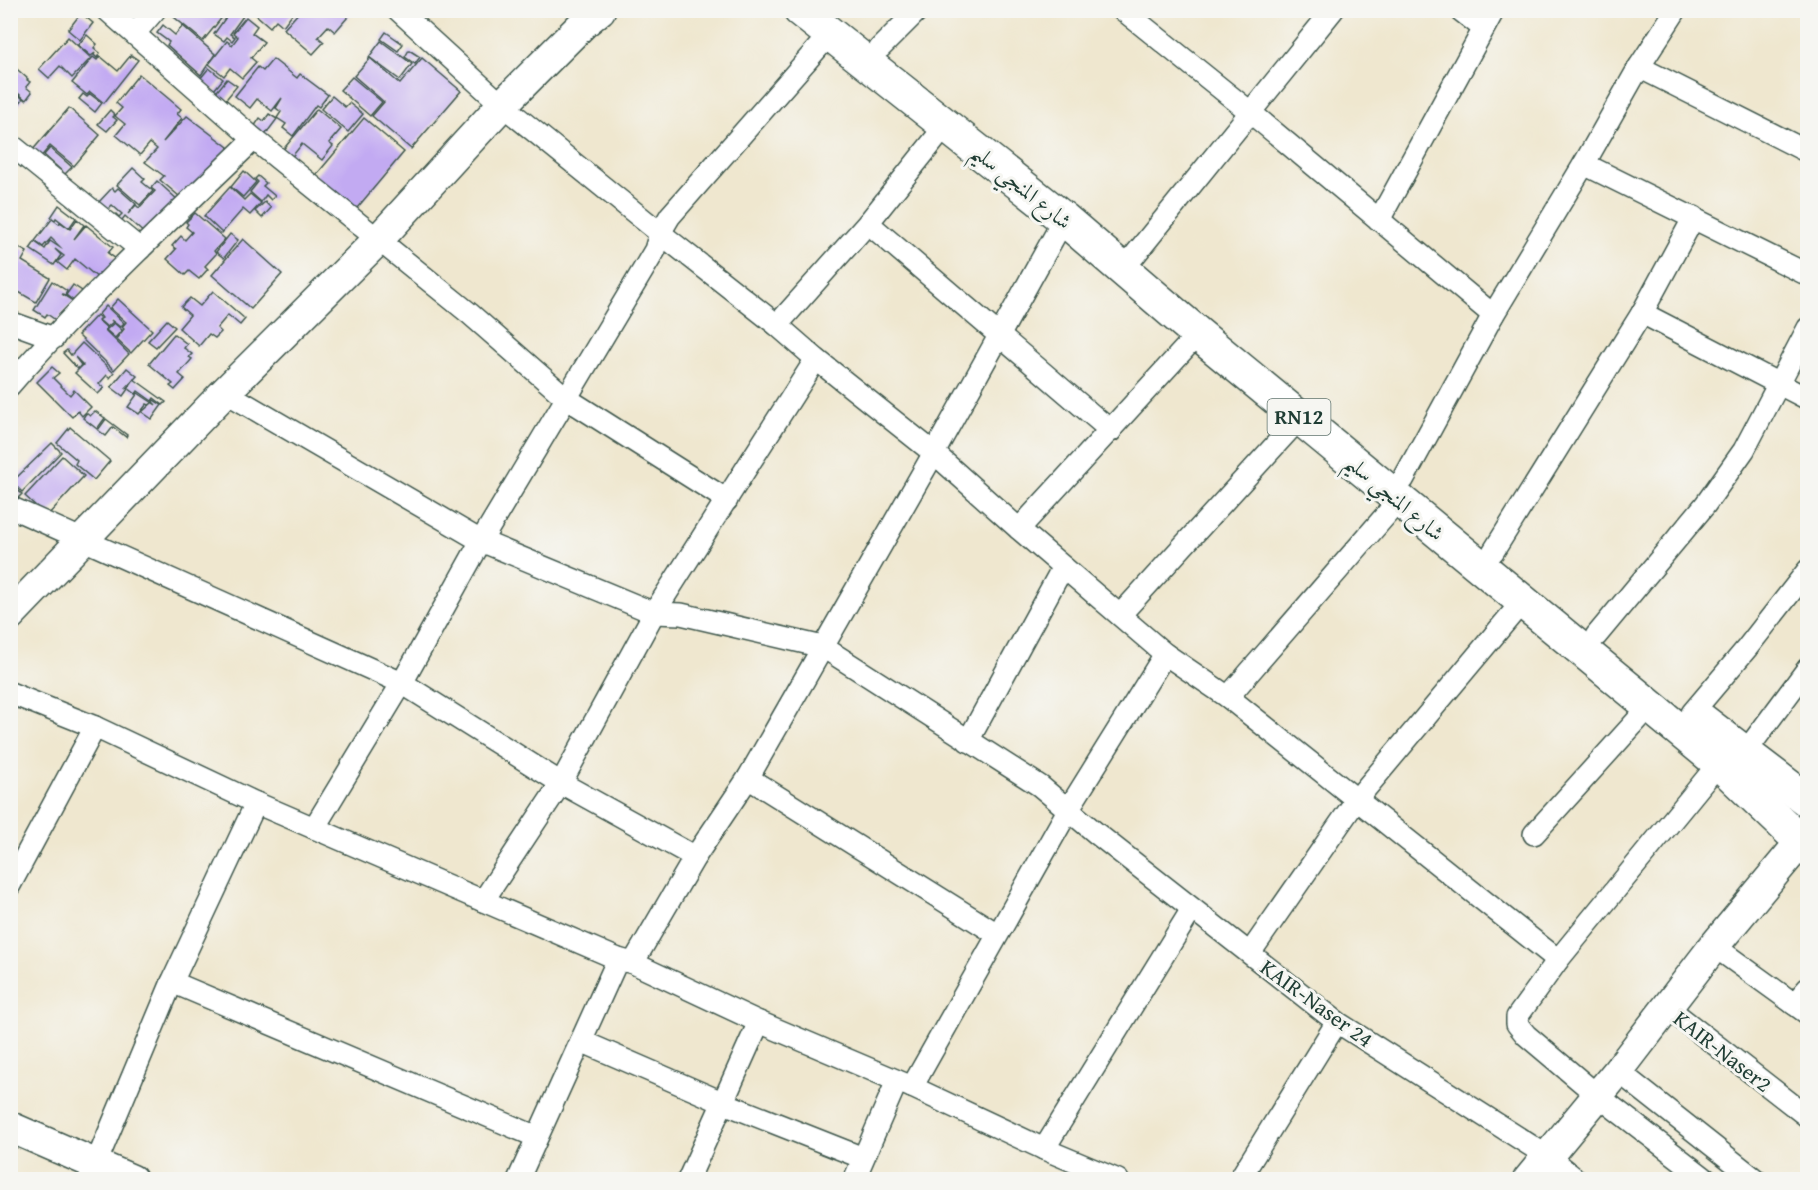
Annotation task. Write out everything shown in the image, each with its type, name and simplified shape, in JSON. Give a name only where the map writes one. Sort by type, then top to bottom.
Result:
[{"type":"main road","name":"شارع المنجي سليم","points":[[801,10],[833,22],[880,48],[1134,256],[1401,490],[1522,602],[1650,706],[1732,758],[1808,801]]},
{"type":"main road","name":"شارع المنجي سليم","points":[[833,22],[947,124],[1064,219],[1300,418],[1493,552],[1692,713],[1803,838]]},
{"type":"street","points":[[107,10],[254,139],[469,313],[566,398],[727,500]]},
{"type":"street","points":[[135,33],[155,10]]},
{"type":"street","points":[[398,10],[502,105],[777,324],[816,359],[934,453],[1165,654],[1228,697],[1558,960]]},
{"type":"street","points":[[880,48],[918,10]]},
{"type":"street","points":[[1134,256],[1333,10]]},
{"type":"street","points":[[1378,220],[1489,19],[1460,10]]},
{"type":"street","points":[[1228,697],[1401,490],[1493,315],[1584,164],[1639,67],[1676,10]]},
{"type":"street","points":[[1132,14],[1493,315]]},
{"type":"street","points":[[10,615],[225,392],[378,240],[502,105],[592,15]]},
{"type":"street","points":[[314,828],[402,683],[481,541],[656,250],[660,233],[670,216],[833,22]]},
{"type":"street","points":[[1639,67],[1808,152]]},
{"type":"street","points":[[777,324],[868,223],[947,124]]},
{"type":"street","points":[[10,385],[140,249],[254,139]]},
{"type":"street","points":[[10,144],[140,249]]},
{"type":"street","points":[[1584,164],[1808,275]]},
{"type":"street","points":[[1493,552],[1642,313],[1694,217]]},
{"type":"street","points":[[518,1179],[581,1041],[626,961],[748,778],[934,453],[1064,219]]},
{"type":"street","points":[[868,223],[1111,431]]},
{"type":"street","points":[[1642,313],[1808,399]]},
{"type":"street","points":[[10,322],[54,338]]},
{"type":"street","points":[[1596,636],[1705,505],[1744,450],[1808,328]]},
{"type":"street","points":[[1019,529],[1198,334]]},
{"type":"street","points":[[483,901],[561,783],[654,613],[816,359]]},
{"type":"street","points":[[225,392],[481,541],[654,613],[681,614],[824,647]]},
{"type":"street","points":[[1120,615],[1300,418]]},
{"type":"street","points":[[10,507],[402,683],[561,783],[695,857]]},
{"type":"street","points":[[968,741],[1063,567]]},
{"type":"street","points":[[1692,713],[1808,570]]},
{"type":"street","points":[[1250,953],[1357,799],[1522,602]]},
{"type":"street","name":"KAIR-Naser 24","points":[[824,647],[1026,776],[1338,1022],[1547,1156],[1577,1179]]},
{"type":"street","points":[[854,1179],[863,1158],[904,1084],[1165,654]]},
{"type":"street","points":[[1707,1179],[1597,1095],[1526,1035],[1517,1024],[1517,1017],[1558,960],[1808,669]]},
{"type":"street","points":[[10,693],[95,727],[256,803],[626,961],[759,1022],[904,1084],[1044,1149],[1118,1179]]},
{"type":"street","points":[[1534,834],[1650,706]]},
{"type":"street","points":[[10,885],[95,727]]},
{"type":"street","points":[[748,778],[997,934]]},
{"type":"street","points":[[93,1172],[172,982],[256,803]]},
{"type":"street","points":[[1528,1179],[1618,1071],[1714,946],[1803,838]]},
{"type":"street","points":[[1044,1149],[1192,909]]},
{"type":"street","points":[[1714,946],[1803,1002]]},
{"type":"street","points":[[172,982],[537,1137]]},
{"type":"street","name":"KAIR-Naser2","points":[[1667,1007],[1808,1117]]},
{"type":"street","points":[[688,1179],[759,1022]]},
{"type":"street","points":[[1239,1179],[1338,1022]]},
{"type":"street","points":[[581,1041],[724,1103],[863,1158]]},
{"type":"street","points":[[1618,1071],[1756,1179]]},
{"type":"street","points":[[10,1126],[93,1172],[132,1179]]},
{"type":"building","points":[[179,10],[219,10],[224,15],[203,41],[174,17]]},
{"type":"building","points":[[231,10],[236,10],[243,16],[230,34],[235,37],[232,41],[227,37],[224,41],[214,34]]},
{"type":"building","points":[[255,10],[295,10],[283,26],[276,20],[270,27],[254,13]]},
{"type":"building","points":[[301,10],[354,10],[335,32],[328,26],[318,37],[324,42],[313,54],[284,29]]},
{"type":"building","points":[[81,13],[93,23],[80,40],[68,30]]},
{"type":"building","points":[[246,17],[257,26],[252,33],[264,42],[251,58],[256,62],[242,78],[230,68],[224,76],[209,64],[227,41],[232,45],[238,37],[233,33]]},
{"type":"building","points":[[163,25],[175,35],[183,26],[215,54],[201,75],[157,33]]},
{"type":"building","points":[[386,32],[403,44],[398,51],[381,39]]},
{"type":"building","points":[[87,35],[97,44],[94,48],[100,53],[97,58],[95,53],[91,56],[78,45]]},
{"type":"building","points":[[68,37],[91,58],[72,78],[60,66],[49,78],[39,69]]},
{"type":"building","points":[[381,41],[412,64],[400,80],[369,57]]},
{"type":"building","points":[[409,50],[420,57],[415,64],[405,57]]},
{"type":"building","points":[[131,55],[138,60],[104,103],[90,92],[87,95],[72,83],[93,57],[97,60],[100,56],[118,71]]},
{"type":"building","points":[[370,58],[400,84],[422,58],[461,91],[411,149],[372,116],[384,102],[354,76]]},
{"type":"building","points":[[273,59],[297,78],[300,74],[328,95],[319,107],[316,105],[293,136],[283,128],[286,124],[277,118],[281,112],[276,108],[282,98],[272,111],[257,99],[250,108],[235,96],[258,67],[263,71]]},
{"type":"building","points":[[10,63],[28,79],[30,82],[26,87],[32,92],[26,100],[12,88],[13,85],[11,88],[23,99],[18,105],[10,98]]},
{"type":"building","points":[[209,68],[223,79],[214,90],[200,79]]},
{"type":"building","points":[[139,74],[181,109],[177,114],[182,118],[163,142],[187,116],[228,147],[224,163],[185,201],[160,180],[164,176],[145,162],[157,149],[150,143],[140,155],[116,135],[125,124],[115,116],[122,108],[116,103]]},
{"type":"building","points":[[352,77],[382,102],[370,116],[340,90]]},
{"type":"building","points":[[227,79],[237,86],[223,103],[213,96]]},
{"type":"building","points":[[83,94],[87,97],[90,94],[102,103],[95,112],[79,99]]},
{"type":"building","points":[[332,96],[345,107],[349,103],[363,114],[348,132],[321,109]]},
{"type":"building","points":[[69,108],[100,135],[74,166],[50,146],[39,159],[31,152]]},
{"type":"building","points":[[317,109],[341,129],[329,143],[333,146],[322,160],[302,144],[290,159],[281,152]]},
{"type":"building","points":[[110,110],[117,120],[107,131],[98,124]]},
{"type":"building","points":[[269,114],[277,119],[265,135],[254,127],[260,118],[264,121]]},
{"type":"building","points":[[364,118],[404,152],[352,214],[312,180]]},
{"type":"building","points":[[50,148],[72,167],[65,174],[44,155]]},
{"type":"building","points":[[133,168],[145,179],[142,182],[153,191],[140,205],[117,185]]},
{"type":"building","points":[[244,171],[256,182],[243,197],[231,187]]},
{"type":"building","points":[[258,176],[266,183],[263,186],[275,196],[271,200],[266,195],[261,202],[250,192],[258,182],[255,179]]},
{"type":"building","points":[[157,181],[179,201],[147,236],[125,216],[119,224],[112,218],[116,214],[119,217],[122,214],[112,205],[106,211],[98,203],[112,188],[115,191],[118,188],[136,204],[128,214],[136,205],[139,208],[155,191],[151,188]]},
{"type":"building","points":[[230,187],[244,200],[250,194],[261,203],[250,215],[243,209],[222,233],[204,216]]},
{"type":"building","points":[[265,202],[271,208],[262,218],[255,211]]},
{"type":"building","points":[[59,205],[76,218],[69,228],[51,217]]},
{"type":"building","points":[[195,213],[225,239],[214,251],[216,254],[205,266],[208,269],[199,279],[189,271],[185,275],[167,259],[176,249],[172,246],[181,236],[185,240],[192,232],[186,227],[188,224],[186,222]]},
{"type":"building","points":[[52,219],[70,229],[77,219],[84,225],[74,239],[86,225],[113,247],[108,253],[120,262],[104,283],[75,259],[67,270],[57,262],[64,256],[55,249],[61,255],[54,265],[30,249],[35,242],[45,249],[50,241],[62,249],[51,238],[43,247],[35,241]]},
{"type":"building","points":[[230,234],[238,240],[224,258],[216,252]]},
{"type":"building","points":[[243,239],[282,274],[251,309],[212,275]]},
{"type":"building","points":[[16,246],[27,252],[22,261],[50,278],[36,302],[17,291],[10,301],[10,252],[12,253]]},
{"type":"building","points":[[52,281],[67,291],[65,295],[62,294],[73,301],[57,321],[47,314],[45,317],[34,310]]},
{"type":"building","points":[[73,285],[82,291],[75,302],[66,295]]},
{"type":"building","points":[[213,291],[245,319],[240,325],[228,315],[217,328],[221,332],[215,338],[209,334],[199,346],[179,328],[190,315],[181,307],[190,298],[200,306]]},
{"type":"building","points":[[118,299],[152,330],[131,353],[116,339],[124,329],[122,327],[126,322],[110,308]]},
{"type":"building","points":[[106,306],[124,323],[120,327],[111,320],[113,322],[107,327],[99,320],[102,318],[99,314]]},
{"type":"building","points":[[97,315],[100,318],[98,320],[107,328],[105,330],[129,354],[114,370],[78,335]]},
{"type":"building","points":[[167,320],[175,327],[156,347],[148,341]]},
{"type":"building","points":[[114,323],[122,330],[115,338],[106,330]]},
{"type":"building","points":[[174,334],[187,344],[184,348],[192,354],[189,357],[192,359],[179,374],[185,379],[175,390],[170,386],[173,384],[149,364]]},
{"type":"building","points":[[82,343],[114,373],[110,378],[107,375],[99,384],[104,388],[98,394],[75,373],[83,365],[75,357],[81,365],[78,369],[63,353],[67,350],[71,355]]},
{"type":"building","points":[[52,367],[59,373],[53,378],[70,395],[74,390],[91,407],[82,416],[78,411],[72,417],[37,382]]},
{"type":"building","points":[[127,368],[137,376],[126,388],[128,389],[123,396],[111,387]]},
{"type":"building","points":[[134,379],[166,402],[163,405],[154,398],[152,401],[138,391],[136,394],[128,388]]},
{"type":"building","points":[[138,393],[156,405],[154,400],[162,405],[152,419],[142,412],[152,403],[147,404],[139,414],[128,407]]},
{"type":"building","points":[[95,411],[105,418],[97,429],[83,418],[86,413],[90,416]]},
{"type":"building","points":[[106,419],[127,435],[126,437],[113,427],[106,436],[98,430]]},
{"type":"building","points":[[70,427],[110,461],[94,480],[75,464],[77,460],[57,443]]},
{"type":"building","points":[[52,443],[61,452],[22,492],[12,482]]},
{"type":"building","points":[[62,456],[84,476],[47,516],[25,496]]},
{"type":"building","points":[[10,484],[22,494],[10,506]]}]
